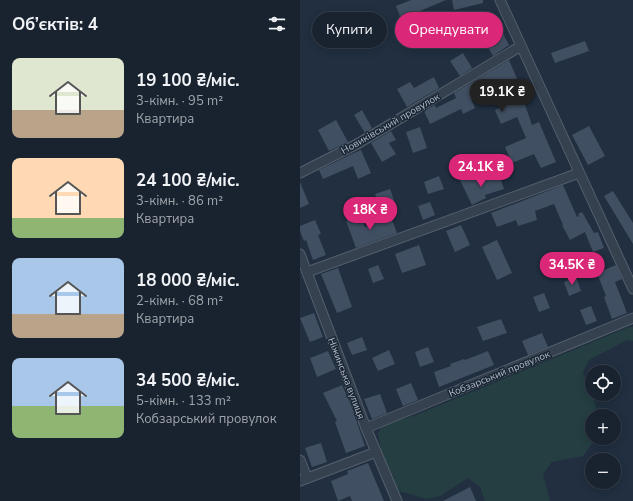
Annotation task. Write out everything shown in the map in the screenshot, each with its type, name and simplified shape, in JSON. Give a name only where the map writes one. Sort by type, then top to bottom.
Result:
[{"type":"street","points":[[500,0],[633,289]]},
{"type":"street","name":"Новиківський провулок","points":[[300,173],[359,143],[521,46]]},
{"type":"street","points":[[307,272],[579,173]]},
{"type":"street","name":"Ніжинська вулиця","points":[[300,254],[366,428],[397,501]]},
{"type":"street","name":"Кобзарський провулок","points":[[366,428],[633,318]]},
{"type":"street","points":[[300,460],[303,480],[376,452]]},
{"type":"green space","points":[[629,327],[633,327],[633,341],[627,340],[589,360],[585,365],[583,372],[585,380],[585,401],[594,401],[596,409],[585,409],[585,445],[591,445],[583,456],[552,462],[543,474],[550,501],[485,501],[480,487],[468,478],[440,496],[426,499],[399,491],[391,478],[381,449],[378,433],[383,425],[416,415]]},
{"type":"building","points":[[411,0],[446,0],[418,12],[398,12],[396,6]]},
{"type":"building","points":[[452,0],[483,0],[483,3],[454,10]]},
{"type":"building","points":[[503,34],[509,45],[493,56],[489,48],[503,48]]},
{"type":"building","points":[[585,41],[589,51],[555,63],[551,53]]},
{"type":"building","points":[[463,53],[472,68],[460,76],[450,61]]},
{"type":"building","points":[[509,60],[518,81],[520,80],[526,94],[522,96],[532,125],[539,122],[556,162],[541,168],[534,154],[512,163],[505,147],[526,138],[517,117],[501,124],[495,110],[510,103],[500,82],[471,99],[475,108],[463,114],[461,109],[430,124],[424,111],[435,105],[436,108],[456,98],[454,93]]},
{"type":"building","points":[[434,77],[439,88],[407,107],[397,89],[410,82],[414,88]]},
{"type":"building","points":[[362,110],[372,128],[365,133],[354,115]]},
{"type":"building","points":[[336,120],[348,142],[329,151],[318,130]]},
{"type":"building","points":[[589,126],[605,156],[588,165],[572,135]]},
{"type":"building","points":[[420,127],[427,148],[413,153],[406,132]]},
{"type":"building","points":[[391,131],[396,140],[389,143],[396,154],[382,162],[371,143]]},
{"type":"building","points":[[361,150],[371,173],[358,179],[353,166],[323,179],[319,170]]},
{"type":"building","points":[[475,174],[479,183],[499,175],[504,189],[485,195],[486,198],[472,205],[460,180]]},
{"type":"building","points":[[439,176],[444,189],[428,194],[424,182]]},
{"type":"building","points":[[300,182],[309,204],[300,208]]},
{"type":"building","points":[[563,185],[577,217],[579,216],[578,214],[582,212],[594,233],[598,232],[604,248],[593,252],[585,232],[570,240],[562,225],[554,204],[535,211],[537,220],[518,226],[516,220],[497,227],[491,213]]},
{"type":"building","points":[[390,189],[395,203],[380,208],[375,194]]},
{"type":"building","points":[[613,191],[633,223],[633,244],[604,196]]},
{"type":"building","points":[[430,202],[435,215],[423,220],[418,206]]},
{"type":"building","points":[[361,216],[365,227],[391,217],[397,233],[356,248],[346,221]]},
{"type":"building","points":[[315,220],[321,234],[318,235],[326,255],[313,260],[306,240],[304,241],[300,231],[300,226]]},
{"type":"building","points":[[461,225],[470,245],[455,252],[446,231]]},
{"type":"building","points":[[497,240],[512,273],[497,280],[482,247]]},
{"type":"building","points":[[419,245],[426,265],[402,273],[395,254]]},
{"type":"building","points":[[378,265],[384,279],[373,283],[368,269]]},
{"type":"building","points":[[616,265],[622,279],[615,282],[627,313],[612,319],[604,297],[606,296],[597,273]]},
{"type":"building","points":[[338,268],[352,307],[337,313],[321,274]]},
{"type":"building","points":[[576,277],[581,291],[569,296],[564,282]]},
{"type":"building","points":[[544,293],[550,308],[539,312],[533,297]]},
{"type":"building","points":[[591,306],[597,321],[586,325],[580,310]]},
{"type":"building","points":[[314,313],[323,337],[310,342],[300,318]]},
{"type":"building","points":[[501,319],[507,333],[483,341],[477,327]]},
{"type":"building","points":[[542,333],[548,347],[528,355],[522,341]]},
{"type":"building","points":[[362,337],[367,350],[352,355],[347,343]]},
{"type":"building","points":[[428,347],[434,362],[420,367],[415,352]]},
{"type":"building","points":[[389,350],[395,364],[378,371],[372,358]]},
{"type":"building","points":[[328,351],[336,369],[317,377],[310,358]]},
{"type":"building","points":[[488,351],[494,365],[439,387],[434,372],[451,366],[450,364]]},
{"type":"building","points":[[411,383],[418,400],[403,406],[396,389]]},
{"type":"building","points":[[342,385],[351,405],[365,446],[346,453],[335,422],[337,421],[323,393]]},
{"type":"building","points":[[380,394],[387,413],[372,419],[364,399]]},
{"type":"building","points":[[321,443],[327,462],[312,467],[305,448]]},
{"type":"building","points":[[368,463],[384,501],[352,501],[350,496],[338,501],[331,481],[348,474],[347,471]]},
{"type":"building","points":[[470,487],[476,501],[443,501]]}]
